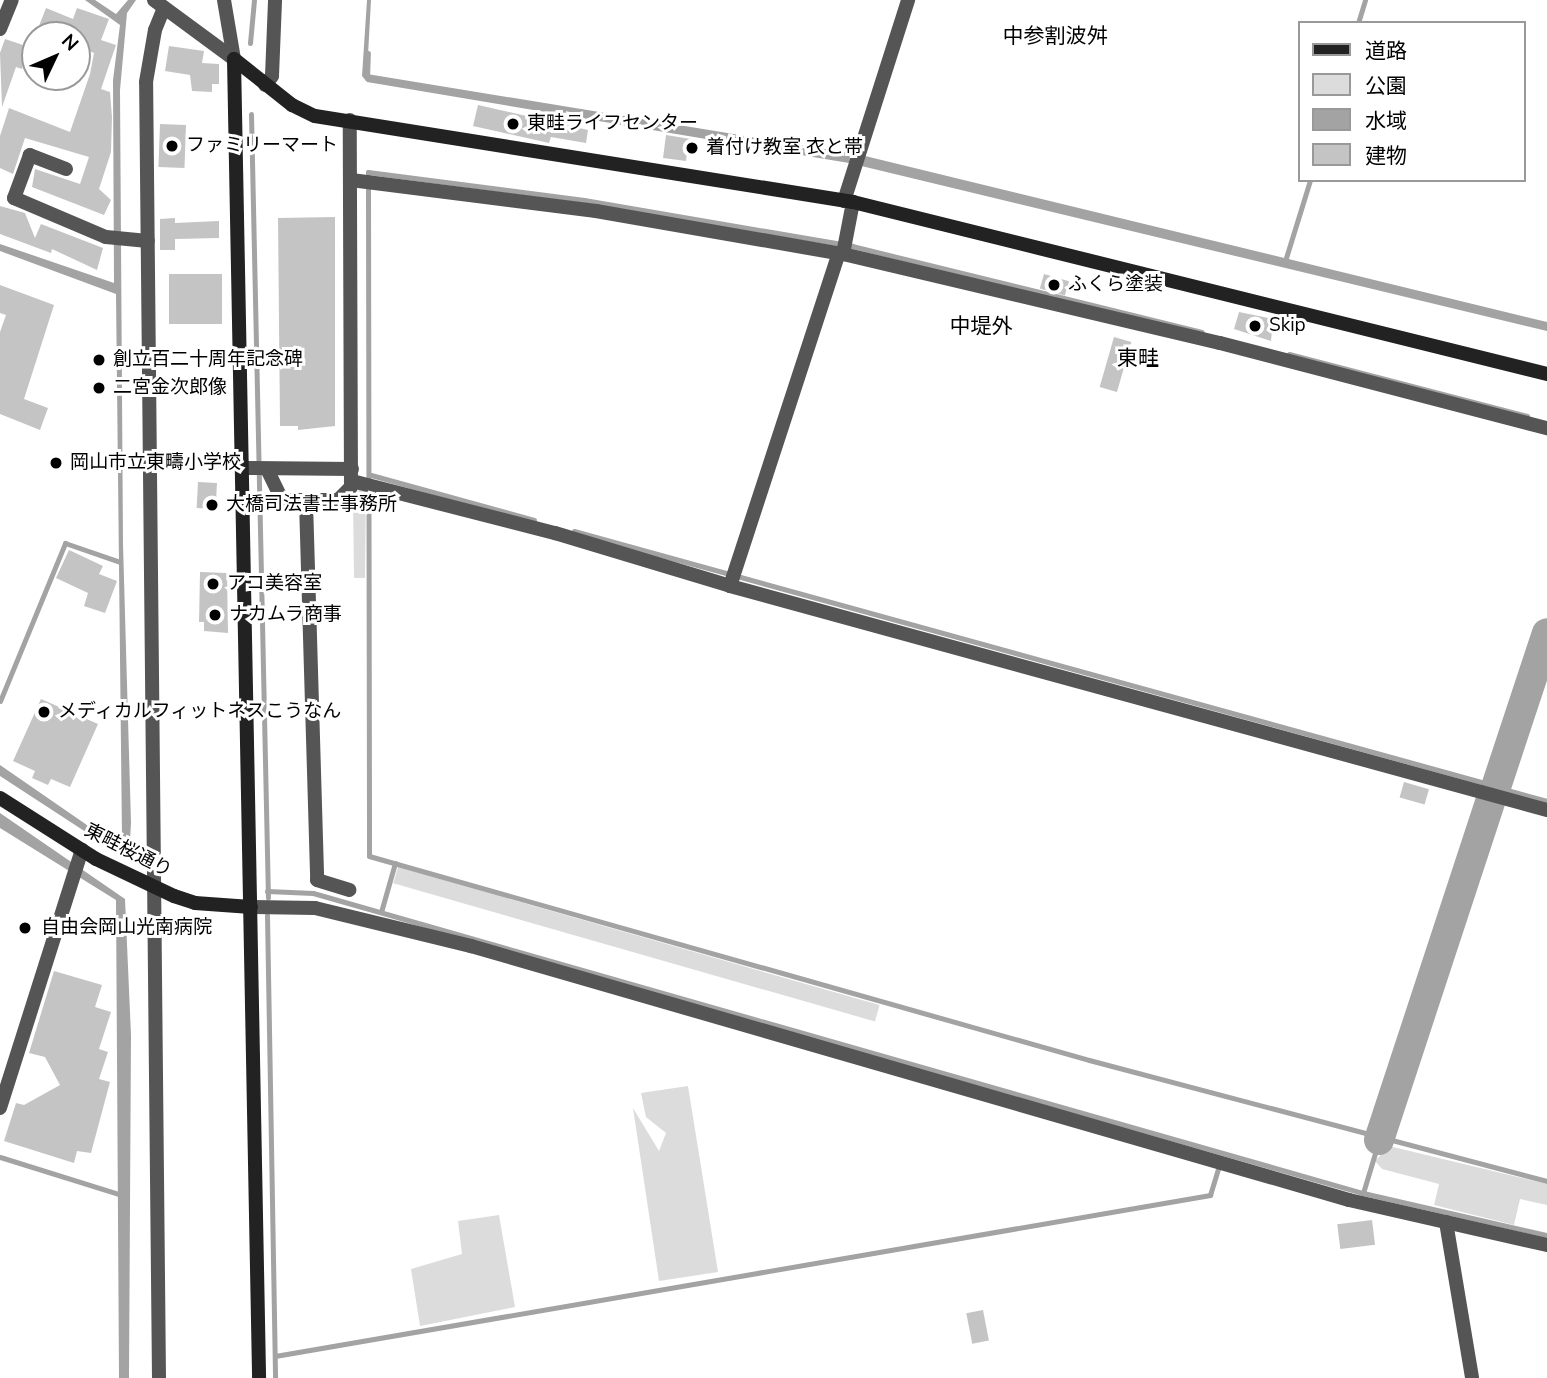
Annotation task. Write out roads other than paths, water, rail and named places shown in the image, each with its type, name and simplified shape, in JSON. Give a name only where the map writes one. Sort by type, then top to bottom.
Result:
[{"type":"street","points":[[0,29],[12,0]]},
{"type":"street","points":[[265,85],[272,76],[275,0]]},
{"type":"street","points":[[732,579],[843,249],[848,201],[857,159],[908,0]]},
{"type":"street","points":[[159,1378],[146,82],[159,4],[303,112],[848,201],[1547,374]]},
{"type":"street","points":[[203,36],[221,27],[224,7]]},
{"type":"street","points":[[224,7],[231,30],[234,60],[256,468],[251,907],[259,1378]]},
{"type":"street","points":[[256,468],[282,500],[338,500],[361,480],[350,120]]},
{"type":"street","points":[[66,169],[30,155],[14,198],[119,238],[148,241]]},
{"type":"street","points":[[351,180],[596,211],[843,249],[1547,428]]},
{"type":"street","points":[[256,468],[361,480],[732,579],[1547,810]]},
{"type":"street","points":[[306,502],[317,880],[350,890]]},
{"type":"street","name":"東畦桜通り","points":[[0,798],[82,850],[195,903],[251,907]]},
{"type":"street","points":[[0,1108],[82,850]]},
{"type":"street","points":[[251,907],[277,904],[315,908],[471,946],[1349,1200],[1547,1245]]},
{"type":"street","points":[[1446,1222],[1472,1378]]},
{"type":"water","points":[[85,0],[95,0],[116,14],[128,0],[136,0],[127,13],[120,90],[123,544],[131,823],[130,840],[118,853],[0,776],[0,765],[113,843],[122,838],[116,294],[0,251],[0,244],[114,283],[113,80],[120,25]]},
{"type":"water","points":[[367,0],[371,0],[367,74],[861,155],[1547,322],[1547,331],[849,163],[367,82],[362,76]]},
{"type":"water","points":[[0,813],[125,899],[131,1035],[129,1378],[119,1378],[116,900],[0,828]]},
{"type":"waterway","points":[[250,43],[254,0]]},
{"type":"waterway","points":[[1359,21],[1365,0]]},
{"type":"waterway","points":[[367,78],[368,53]]},
{"type":"waterway","points":[[251,114],[268,898]]},
{"type":"waterway","points":[[368,176],[368,172],[584,200],[852,246],[1202,332]]},
{"type":"waterway","points":[[1285,261],[1309,182]]},
{"type":"waterway","points":[[368,188],[369,856],[1089,1060],[1547,1181]]},
{"type":"waterway","points":[[1289,354],[1527,416]]},
{"type":"waterway","points":[[371,475],[534,520]]},
{"type":"waterway","points":[[574,531],[1496,786]]},
{"type":"waterway","points":[[0,701],[65,543],[120,562]]},
{"type":"waterway","points":[[1495,790],[1547,633]]},
{"type":"waterway","points":[[1496,787],[1547,801]]},
{"type":"waterway","points":[[1379,1140],[1490,803]]},
{"type":"waterway","points":[[381,912],[395,863]]},
{"type":"waterway","points":[[267,891],[313,893],[1363,1193],[1547,1235]]},
{"type":"waterway","points":[[267,915],[275,1378]]},
{"type":"waterway","points":[[1363,1193],[1379,1140]]},
{"type":"waterway","points":[[0,1157],[122,1195]]},
{"type":"waterway","points":[[275,1356],[1210,1195],[1218,1168]]},
{"type":"place","name":"東畦ライフセンター","points":[[513,124]]},
{"type":"place","name":"ファミリーマート","points":[[172,146]]},
{"type":"place","name":"着付け教室 衣と帯","points":[[692,148]]},
{"type":"place","name":"ふくら塗装","points":[[1054,285]]},
{"type":"place","name":"Skip","points":[[1255,326]]},
{"type":"place","name":"創立百二十周年記念碑","points":[[99,360]]},
{"type":"place","name":"二宮金次郎像","points":[[99,388]]},
{"type":"place","name":"岡山市立東疇小学校","points":[[56,463]]},
{"type":"place","name":"大橋司法書士事務所","points":[[212,505]]},
{"type":"place","name":"アコ美容室","points":[[213,584]]},
{"type":"place","name":"ナカムラ商事","points":[[215,615]]},
{"type":"place","name":"メディカルフィットネスこうなん","points":[[44,712]]},
{"type":"place","name":"自由会岡山光南病院","points":[[25,928]]},
{"type":"district","name":"中参割波舛","points":[[1055,36]]},
{"type":"district","name":"中堤外","points":[[981,326]]},
{"type":"district","name":"東畦","points":[[1138,358]]}]
